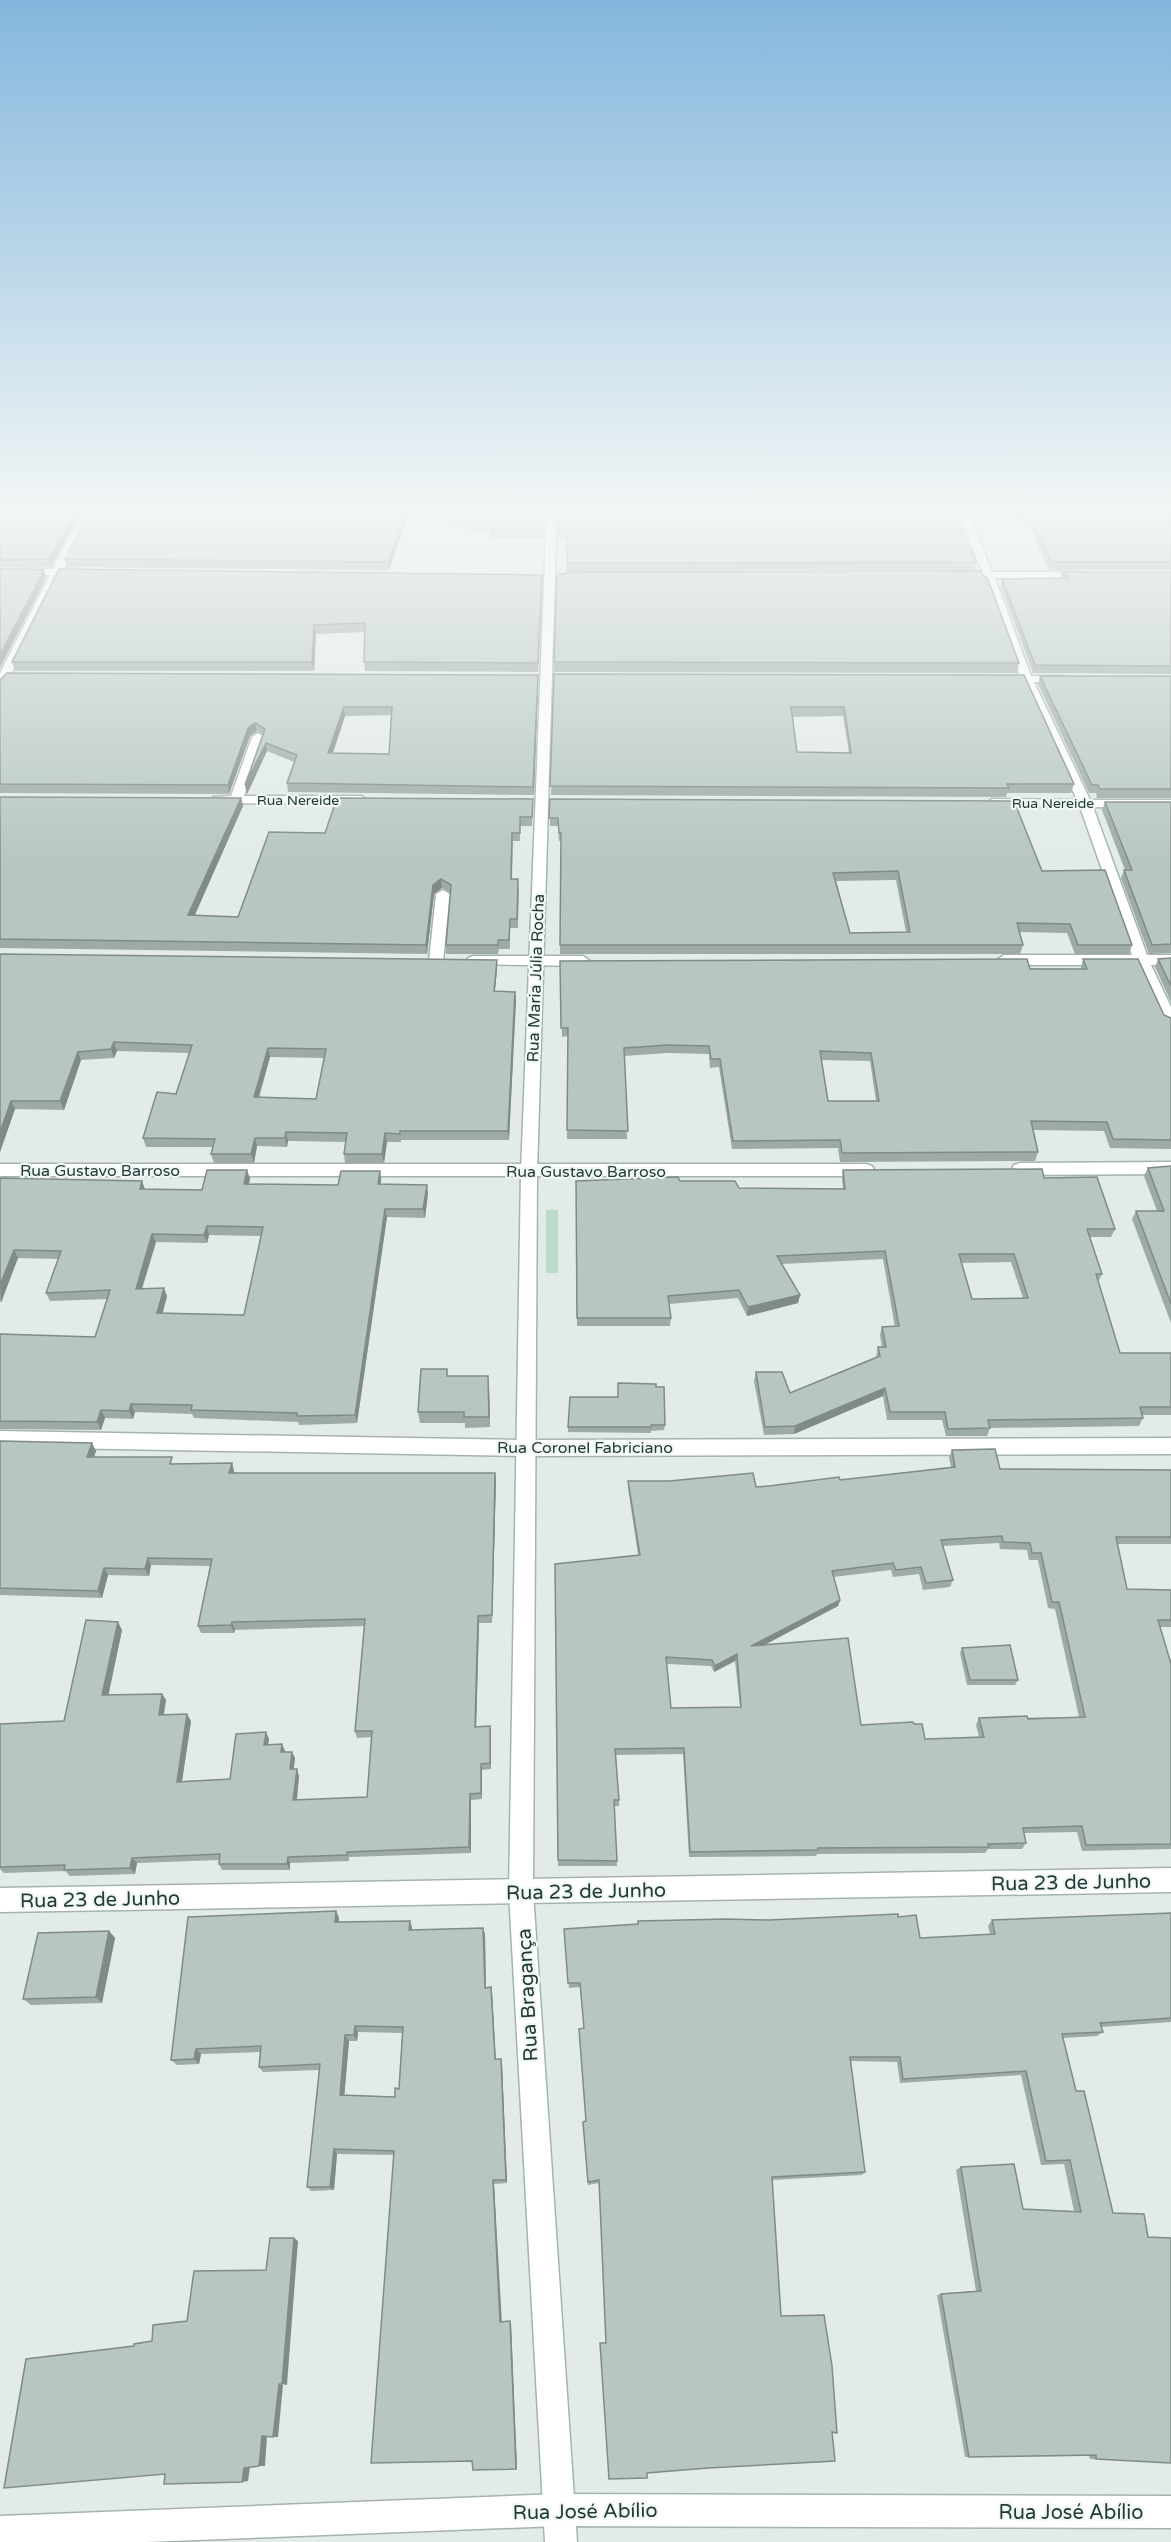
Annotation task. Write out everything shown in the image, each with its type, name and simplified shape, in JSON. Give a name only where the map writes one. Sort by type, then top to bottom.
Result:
[{"type":"street","points":[[5,678],[30,627]]},
{"type":"street","name":"Rua Maria Júlia Rocha","points":[[525,1448],[529,1172],[546,627]]},
{"type":"street","points":[[1008,627],[1027,679],[1085,803],[1141,960],[1171,1023]]},
{"type":"street","points":[[992,679],[1071,679]]},
{"type":"street","points":[[236,800],[258,737]]},
{"type":"street","name":"Rua Nereide","points":[[201,800],[377,800]]},
{"type":"street","name":"Rua Nereide","points":[[979,803],[1171,804]]},
{"type":"street","points":[[443,894],[441,961],[595,961]]},
{"type":"street","points":[[986,960],[1171,960]]},
{"type":"street","points":[[999,1169],[1171,1168]]},
{"type":"street","name":"Rua Gustavo Barroso","points":[[0,1170],[529,1172],[882,1170]]},
{"type":"street","name":"Rua Coronel Fabriciano","points":[[0,1438],[525,1448],[1171,1446]]},
{"type":"street","name":"Rua Bragança","points":[[525,1448],[521,1892],[561,2542]]},
{"type":"street","name":"Rua 23 de Junho","points":[[0,1900],[1171,1880]]},
{"type":"street","name":"Rua José Abílio","points":[[0,2532],[558,2510],[1171,2512]]},
{"type":"green space","points":[[546,1210],[558,1210],[558,1273],[546,1273]]},
{"type":"building","points":[[0,627],[15,627],[0,655]]},
{"type":"building","points":[[30,627],[314,627],[312,662],[12,662]]},
{"type":"building","points":[[365,627],[540,627],[538,663],[364,662]]},
{"type":"building","points":[[555,627],[1005,627],[1019,663],[554,662]]},
{"type":"building","points":[[1020,627],[1171,627],[1171,666],[1035,665]]},
{"type":"building","points":[[7,673],[538,675],[533,787],[287,783],[297,755],[266,743],[245,785],[265,729],[255,723],[248,728],[228,785],[0,784],[0,680]],"holes":[[[344,707],[392,707],[389,754],[328,753]]]},
{"type":"building","points":[[554,674],[1024,675],[1074,784],[1007,784],[1009,788],[550,786]],"holes":[[[791,707],[844,707],[851,753],[797,752]]]},
{"type":"building","points":[[1040,676],[1171,676],[1171,789],[1100,789],[1098,785],[1092,785]]},
{"type":"building","points":[[0,797],[241,798],[188,915],[238,917],[269,832],[325,833],[337,798],[533,799],[532,817],[520,817],[520,833],[512,833],[511,879],[518,879],[517,919],[510,919],[509,940],[498,940],[498,945],[446,945],[451,885],[441,879],[433,885],[426,945],[0,939]]},
{"type":"building","points":[[550,799],[1014,801],[1042,871],[1105,870],[1132,945],[1078,945],[1070,924],[1017,923],[1023,945],[560,945],[561,833],[559,833],[558,818],[549,818]],"holes":[[[898,871],[910,932],[850,933],[833,873]]]},
{"type":"building","points":[[1105,802],[1171,802],[1171,944],[1152,945],[1124,870],[1132,870]]},
{"type":"building","points":[[0,954],[497,960],[494,991],[515,992],[508,1131],[385,1133],[382,1154],[344,1154],[347,1133],[286,1132],[285,1138],[255,1138],[251,1154],[211,1154],[215,1139],[143,1138],[157,1092],[176,1094],[192,1045],[114,1042],[111,1049],[78,1052],[60,1101],[11,1101],[0,1132]],"holes":[[[268,1048],[326,1049],[316,1099],[254,1097]]]},
{"type":"building","points":[[1171,958],[1171,986],[1158,959]]},
{"type":"building","points":[[1027,959],[1030,969],[1087,969],[1083,959],[1138,959],[1164,1015],[1171,1018],[1171,1140],[1113,1139],[1107,1122],[1031,1121],[1038,1152],[842,1153],[840,1140],[733,1141],[720,1059],[711,1059],[709,1046],[668,1045],[624,1048],[628,1131],[567,1130],[568,1028],[561,1028],[560,961]],"holes":[[[820,1051],[871,1053],[879,1101],[828,1101]]]},
{"type":"building","points":[[1171,1166],[1171,1304],[1136,1211],[1164,1211],[1148,1168]]},
{"type":"building","points":[[1042,1169],[1044,1178],[1097,1177],[1115,1229],[1087,1229],[1102,1274],[1096,1274],[1120,1353],[1171,1353],[1171,1407],[1140,1407],[1143,1418],[988,1420],[990,1428],[948,1429],[945,1412],[890,1412],[885,1388],[795,1426],[765,1427],[756,1372],[782,1372],[790,1393],[880,1356],[878,1347],[886,1347],[882,1327],[899,1326],[885,1251],[777,1256],[800,1295],[748,1307],[739,1290],[668,1296],[671,1318],[577,1318],[576,1181],[678,1177],[680,1181],[735,1181],[739,1188],[845,1189],[843,1170]],"holes":[[[959,1254],[1014,1254],[1028,1298],[972,1299]]]},
{"type":"building","points":[[207,1170],[247,1170],[244,1184],[338,1185],[341,1171],[380,1171],[378,1184],[427,1185],[423,1209],[385,1209],[355,1415],[297,1416],[297,1413],[191,1410],[192,1405],[131,1404],[129,1411],[101,1410],[97,1422],[0,1421],[0,1334],[95,1337],[110,1290],[46,1293],[61,1251],[14,1250],[0,1285],[0,1178],[142,1181],[140,1189],[202,1190]],"holes":[[[207,1226],[263,1227],[244,1315],[157,1313],[164,1288],[136,1289],[152,1234],[204,1235]]]},
{"type":"building","points":[[421,1369],[447,1369],[447,1376],[488,1376],[489,1417],[464,1417],[464,1412],[418,1412]]},
{"type":"building","points":[[618,1383],[656,1384],[656,1387],[664,1387],[665,1425],[568,1427],[570,1397],[618,1397]]},
{"type":"building","points":[[0,1441],[92,1443],[87,1457],[172,1457],[170,1464],[232,1463],[229,1473],[495,1473],[492,1615],[478,1616],[475,1727],[490,1726],[490,1763],[481,1764],[481,1793],[470,1794],[469,1847],[288,1857],[287,1864],[219,1864],[220,1854],[132,1858],[130,1868],[64,1870],[65,1865],[0,1867],[0,1724],[64,1721],[86,1620],[118,1622],[102,1695],[162,1694],[159,1715],[187,1714],[177,1782],[230,1779],[236,1734],[266,1732],[264,1745],[282,1744],[281,1752],[292,1752],[290,1769],[297,1769],[293,1800],[367,1797],[372,1731],[355,1731],[365,1619],[232,1622],[231,1625],[198,1626],[212,1559],[148,1558],[145,1569],[104,1568],[98,1591],[0,1588]]},
{"type":"building","points":[[995,1449],[1000,1469],[1171,1470],[1171,1537],[1116,1537],[1127,1589],[1171,1590],[1171,1620],[1158,1620],[1171,1664],[1171,1844],[1086,1845],[1082,1826],[1023,1828],[1026,1843],[988,1844],[989,1847],[818,1848],[818,1850],[690,1852],[684,1748],[615,1749],[619,1800],[614,1800],[617,1861],[558,1860],[555,1564],[640,1555],[628,1481],[669,1481],[753,1473],[756,1487],[839,1477],[840,1480],[955,1467],[952,1450]],"holes":[[[1002,1536],[1003,1542],[1030,1543],[1032,1553],[1041,1553],[1052,1602],[1059,1602],[1085,1717],[979,1718],[984,1737],[925,1739],[922,1724],[913,1722],[861,1725],[848,1638],[751,1646],[840,1600],[832,1571],[893,1563],[896,1570],[921,1567],[926,1583],[953,1580],[941,1540]],[[737,1654],[741,1707],[671,1708],[666,1657],[712,1660],[715,1666]]]},
{"type":"building","points":[[1010,1645],[1018,1680],[970,1680],[962,1648]]},
{"type":"building","points":[[336,1911],[335,1922],[410,1921],[409,1930],[483,1928],[485,1988],[491,1987],[495,2059],[501,2059],[506,2180],[493,2180],[500,2322],[510,2321],[516,2469],[473,2470],[472,2461],[371,2463],[394,2151],[334,2149],[330,2187],[307,2187],[320,2064],[259,2067],[261,2046],[196,2049],[194,2059],[171,2060],[188,1917]],"holes":[[[355,2026],[403,2027],[399,2089],[395,2088],[395,2097],[340,2095],[345,2035],[354,2035]]]},
{"type":"building","points":[[1171,1913],[1171,2018],[1100,2023],[1103,2032],[1062,2034],[1076,2091],[1084,2091],[1113,2213],[1144,2214],[1148,2237],[1171,2238],[1171,2463],[1096,2459],[1096,2455],[969,2457],[941,2294],[981,2291],[961,2167],[1014,2164],[1023,2209],[1081,2212],[1070,2160],[1046,2161],[1026,2071],[903,2079],[900,2057],[850,2057],[865,2172],[772,2177],[781,2316],[824,2315],[832,2366],[837,2433],[832,2432],[835,2461],[708,2468],[647,2473],[647,2478],[609,2479],[600,2343],[606,2343],[599,2180],[588,2182],[579,2029],[584,2028],[580,1983],[568,1983],[564,1929],[638,1924],[638,1921],[769,1920],[898,1914],[898,1917],[916,1915],[920,1938],[995,1934],[992,1920]]},
{"type":"building","points":[[109,1931],[96,1997],[23,1999],[38,1933]]},
{"type":"building","points":[[270,2238],[294,2238],[282,2384],[279,2384],[273,2437],[262,2436],[259,2466],[244,2468],[242,2482],[164,2484],[165,2474],[4,2488],[26,2359],[134,2346],[134,2344],[152,2341],[153,2325],[187,2321],[194,2271],[266,2270]]}]
